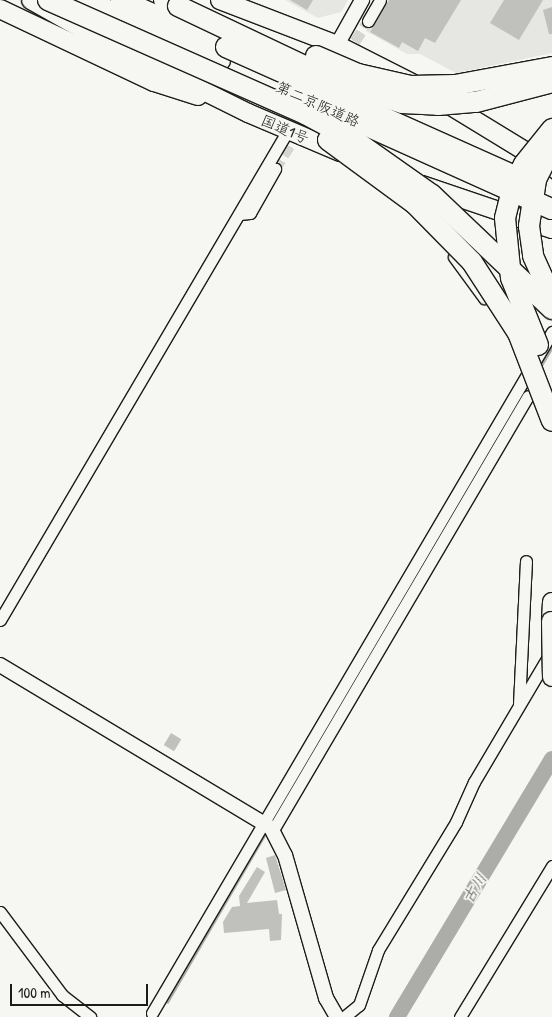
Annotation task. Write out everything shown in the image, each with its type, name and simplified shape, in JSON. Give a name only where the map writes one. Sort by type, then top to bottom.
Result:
[{"type":"highway","name":"国道1号","points":[[31,0],[111,45],[248,113],[397,177],[552,229]]},
{"type":"highway","points":[[39,0],[154,59],[323,137],[416,204],[472,262],[505,309],[530,358],[552,421]]},
{"type":"highway","points":[[48,0],[305,114],[354,140],[432,195],[552,309]]},
{"type":"highway","name":"第二京阪道路","points":[[85,0],[552,208]]},
{"type":"highway","name":"第二京阪道路","points":[[121,0],[552,192]]},
{"type":"highway","points":[[164,0],[342,84],[402,103],[438,105],[476,102],[552,82]]},
{"type":"highway","points":[[196,0],[336,65],[393,84],[455,85],[552,67]]},
{"type":"highway","points":[[231,2],[337,45],[378,64],[460,111],[552,168]]},
{"type":"highway","points":[[0,9],[154,82],[248,113]]},
{"type":"highway","points":[[460,111],[552,192]]},
{"type":"highway","points":[[552,129],[533,150],[514,183],[505,218],[504,234],[519,301],[552,379]]},
{"type":"highway","points":[[552,148],[536,180],[529,226],[533,256],[552,298]]},
{"type":"highway","points":[[552,602],[552,678]]},
{"type":"street","points":[[0,620],[288,130],[362,0]]},
{"type":"street","points":[[368,21],[380,0]]},
{"type":"street","points":[[378,64],[423,77],[440,78],[552,58]]},
{"type":"street","points":[[238,214],[250,213],[275,169]]},
{"type":"street","points":[[397,177],[405,205],[462,266],[500,320],[526,374]]},
{"type":"street","points":[[152,1012],[268,825],[356,689],[505,412],[552,332]]},
{"type":"street","points":[[268,825],[346,682],[528,396]]},
{"type":"street","points":[[505,412],[515,418]]},
{"type":"street","points":[[519,706],[526,560]]},
{"type":"street","points":[[344,1017],[359,1005],[378,950],[456,822],[474,782],[552,651]]},
{"type":"street","points":[[0,665],[268,825],[293,880],[326,998],[338,1017]]},
{"type":"street","points":[[346,682],[356,689]]},
{"type":"street","points":[[460,1017],[552,866]]},
{"type":"street","points":[[0,912],[62,996],[90,1017]]},
{"type":"shaded area","points":[[285,0],[348,0],[341,12],[318,18]]},
{"type":"shaded area","points":[[384,0],[552,0],[552,53],[456,73],[420,54],[407,54],[366,31]]},
{"type":"building","points":[[290,0],[313,0],[307,10]]},
{"type":"building","points":[[389,0],[461,0],[435,43],[425,38],[418,51],[402,42],[399,48],[370,32]]},
{"type":"building","points":[[504,0],[543,0],[519,40],[490,23]]},
{"type":"building","points":[[552,7],[552,34],[549,34],[543,10]]},
{"type":"building","points":[[171,733],[181,739],[174,751],[164,745]]},
{"type":"building","points":[[275,855],[286,890],[275,893],[266,858]]},
{"type":"building","points":[[257,867],[265,872],[247,903],[277,900],[279,914],[282,914],[281,940],[270,941],[269,929],[224,933],[223,922],[232,907],[240,906],[239,896]]},
{"type":"waterway","points":[[540,367],[552,347]]},
{"type":"waterway","points":[[483,461],[501,431]]},
{"type":"waterway","points":[[279,808],[316,746]]},
{"type":"waterway","name":"古川","points":[[397,1017],[552,759]]},
{"type":"waterway","points":[[167,1002],[267,830]]},
{"type":"tunnel","points":[[346,55],[368,21]]},
{"type":"tunnel","points":[[275,169],[311,111]]}]
